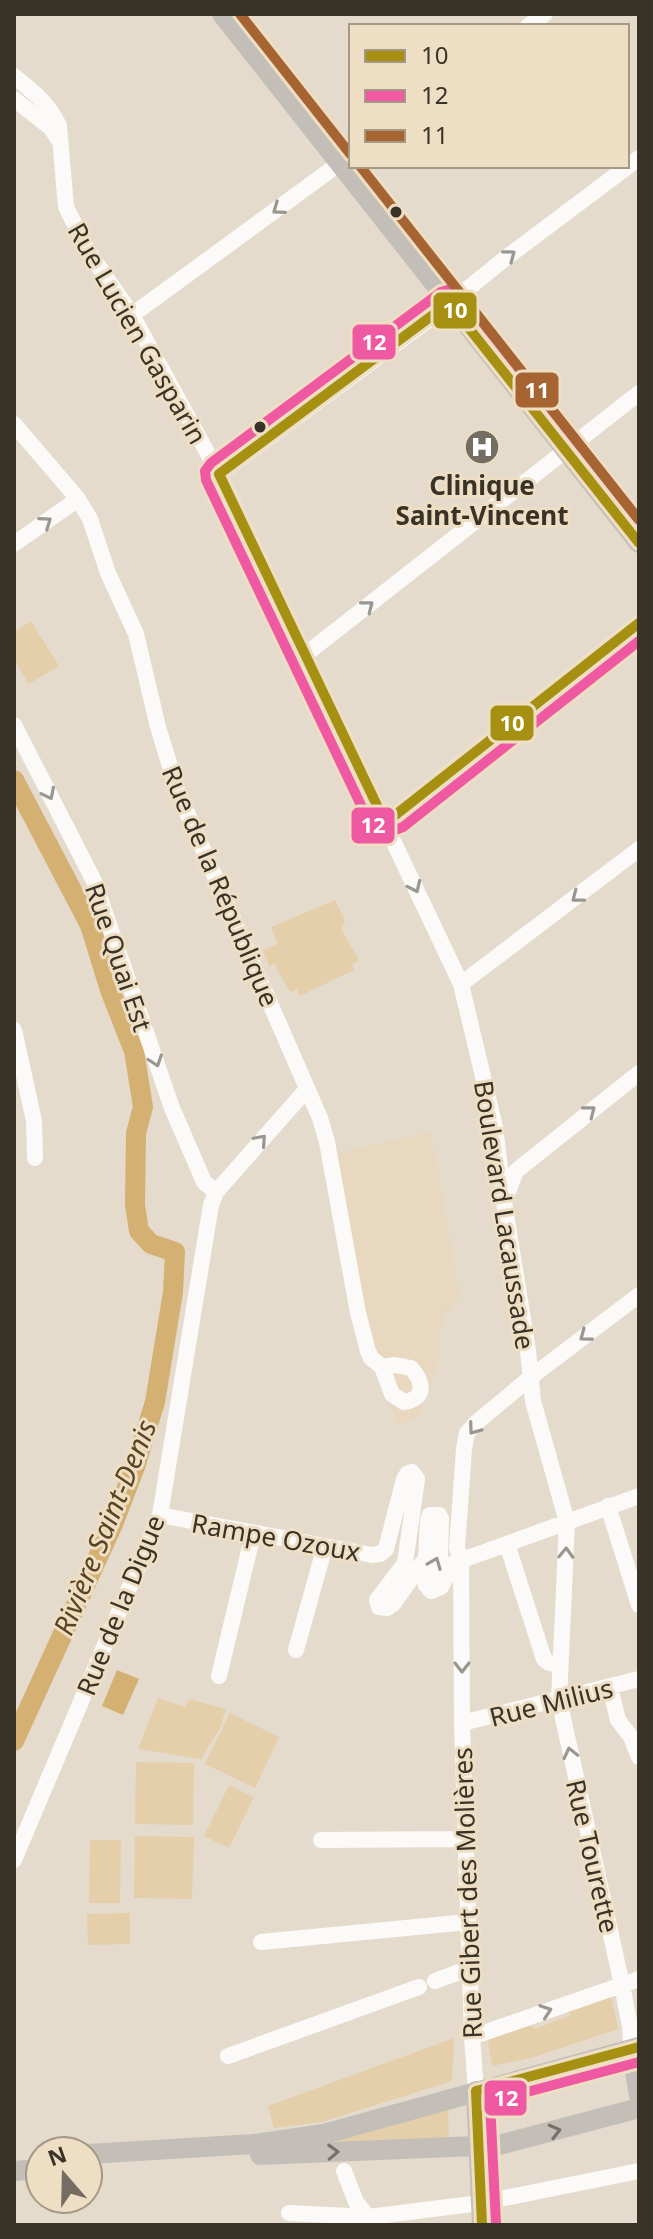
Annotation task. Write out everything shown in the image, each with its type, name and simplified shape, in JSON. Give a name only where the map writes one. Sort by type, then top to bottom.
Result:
[{"type":"main road","points":[[222,14],[346,159]]},
{"type":"main road","points":[[352,168],[449,303],[639,543]]},
{"type":"main road","points":[[104,2164],[254,2149],[324,2134],[635,2048]]},
{"type":"main road","name":"Rue Tourette","points":[[635,2048],[639,2095]]},
{"type":"main road","name":"Rue Gibert des Molières","points":[[476,2091],[482,2225]]},
{"type":"main road","points":[[104,2154],[479,2147],[499,2145],[639,2108]]},
{"type":"street","name":"Rue Lucien Gasparin","points":[[14,76],[46,102],[59,126],[66,207],[88,251],[132,315],[219,474],[461,984]]},
{"type":"street","points":[[14,99],[51,128],[59,141]]},
{"type":"street","points":[[132,315],[346,159]]},
{"type":"street","points":[[219,474],[449,303],[622,168]]},
{"type":"street","points":[[306,654],[639,393]]},
{"type":"street","name":"Rue de la République","points":[[14,424],[78,499],[90,519],[108,573],[136,634],[158,727],[178,792],[327,1142],[358,1313],[371,1358],[382,1367]]},
{"type":"street","points":[[14,544],[78,499]]},
{"type":"street","points":[[382,816],[394,816],[639,623]]},
{"type":"street","name":"Rue Quai Est","points":[[14,725],[94,881],[172,1108],[204,1182],[216,1192]]},
{"type":"street","points":[[461,984],[639,849]]},
{"type":"street","name":"Boulevard Lacaussade","points":[[461,984],[495,1127],[525,1382],[467,1433],[457,1548],[461,1561]]},
{"type":"street","points":[[14,1030],[34,1121],[35,1158]]},
{"type":"street","points":[[505,1208],[512,1176],[553,1139],[639,1073]]},
{"type":"street","name":"Rue de la Digue","points":[[14,1860],[160,1515],[211,1205],[216,1192],[307,1089]]},
{"type":"street","points":[[495,1127],[506,1154],[517,1158],[553,1139]]},
{"type":"street","points":[[525,1382],[639,1295]]},
{"type":"street","name":"Rue Tourette","points":[[525,1382],[567,1522],[559,1700],[635,2048]]},
{"type":"street","name":"Rampe Ozoux","points":[[160,1515],[253,1534],[380,1554],[386,1549],[404,1479],[412,1472],[417,1479],[405,1563],[379,1595],[379,1607],[387,1608],[393,1604],[426,1558],[430,1515],[439,1515],[441,1519],[440,1559],[427,1581],[428,1589],[436,1591],[446,1580],[454,1563],[461,1561]]},
{"type":"street","points":[[461,1561],[639,1496]]},
{"type":"street","points":[[608,1506],[639,1605]]},
{"type":"street","points":[[219,1676],[253,1534]]},
{"type":"street","points":[[507,1544],[544,1659],[560,1665]]},
{"type":"street","points":[[296,1650],[325,1546]]},
{"type":"street","name":"Rue Gibert des Molières","points":[[461,1561],[462,1723],[476,2091]]},
{"type":"street","name":"Rue Milius","points":[[462,1723],[639,1679]]},
{"type":"street","points":[[610,1687],[618,1720],[631,1737],[639,1757]]},
{"type":"street","points":[[321,1840],[466,1839]]},
{"type":"street","points":[[261,1942],[468,1922]]},
{"type":"street","points":[[435,1981],[470,1968]]},
{"type":"street","points":[[472,2037],[639,1979]]},
{"type":"street","points":[[228,2056],[419,1987]]},
{"type":"street","points":[[344,2171],[356,2202],[372,2221]]},
{"type":"street","points":[[289,2213],[372,2221],[639,2171]]},
{"type":"shaded area","points":[[31,621],[59,666],[29,684],[14,660],[14,632]]},
{"type":"shaded area","points":[[335,900],[345,921],[341,929],[359,960],[352,964],[354,970],[300,996],[297,989],[290,992],[274,964],[269,966],[263,950],[278,944],[271,927]]},
{"type":"shaded area","points":[[431,1132],[460,1297],[446,1313],[438,1336],[441,1354],[419,1416],[398,1426],[372,1356],[335,1153]]},
{"type":"shaded area","points":[[117,1670],[139,1679],[123,1715],[102,1706]]},
{"type":"shaded area","points":[[158,1698],[185,1707],[189,1699],[226,1709],[220,1728],[201,1759],[138,1749]]},
{"type":"shaded area","points":[[230,1713],[279,1737],[255,1788],[205,1764]]},
{"type":"shaded area","points":[[136,1762],[194,1763],[193,1825],[135,1824]]},
{"type":"shaded area","points":[[229,1785],[254,1797],[229,1848],[204,1836]]},
{"type":"shaded area","points":[[135,1836],[194,1837],[192,1899],[134,1898]]},
{"type":"shaded area","points":[[90,1840],[121,1840],[120,1903],[89,1903]]},
{"type":"shaded area","points":[[130,1913],[130,1944],[88,1945],[87,1914]]},
{"type":"shaded area","points":[[611,1994],[618,2029],[531,2058],[492,2066],[487,2036],[527,2023],[535,2029],[571,2015],[564,2009]]},
{"type":"shaded area","points":[[454,2038],[452,2081],[322,2122],[274,2128],[268,2106]]},
{"type":"shaded area","points":[[448,2105],[449,2140],[338,2142],[339,2137]]},
{"type":"waterway","name":"Rivière Saint-Denis","points":[[14,780],[90,925],[110,990],[134,1051],[143,1107],[136,1133],[135,1205],[139,1231],[151,1244],[175,1252],[173,1292],[155,1402],[135,1467],[113,1524],[14,1741]]},
{"type":"transit line","name":"11","points":[[240,14],[349,152]]},
{"type":"transit line","name":"11","points":[[362,168],[639,520]]},
{"type":"transit line","name":"12","points":[[639,520],[460,294],[451,289],[441,292],[211,463],[205,471],[206,480],[369,822],[376,829],[395,830],[403,827],[639,641]]},
{"type":"transit line","name":"10","points":[[219,474],[449,303],[639,543]]},
{"type":"transit line","name":"10","points":[[219,474],[382,816]]},
{"type":"transit line","name":"10","points":[[382,816],[394,816],[639,623]]},
{"type":"transit line","name":"10","points":[[476,2091],[639,2047]]},
{"type":"transit line","name":"12","points":[[496,2224],[490,2102],[639,2062]]},
{"type":"transit line","name":"10","points":[[476,2091],[482,2225]]},
{"type":"place","name":"Clinique Saint-Vincent","points":[[482,447]]}]
